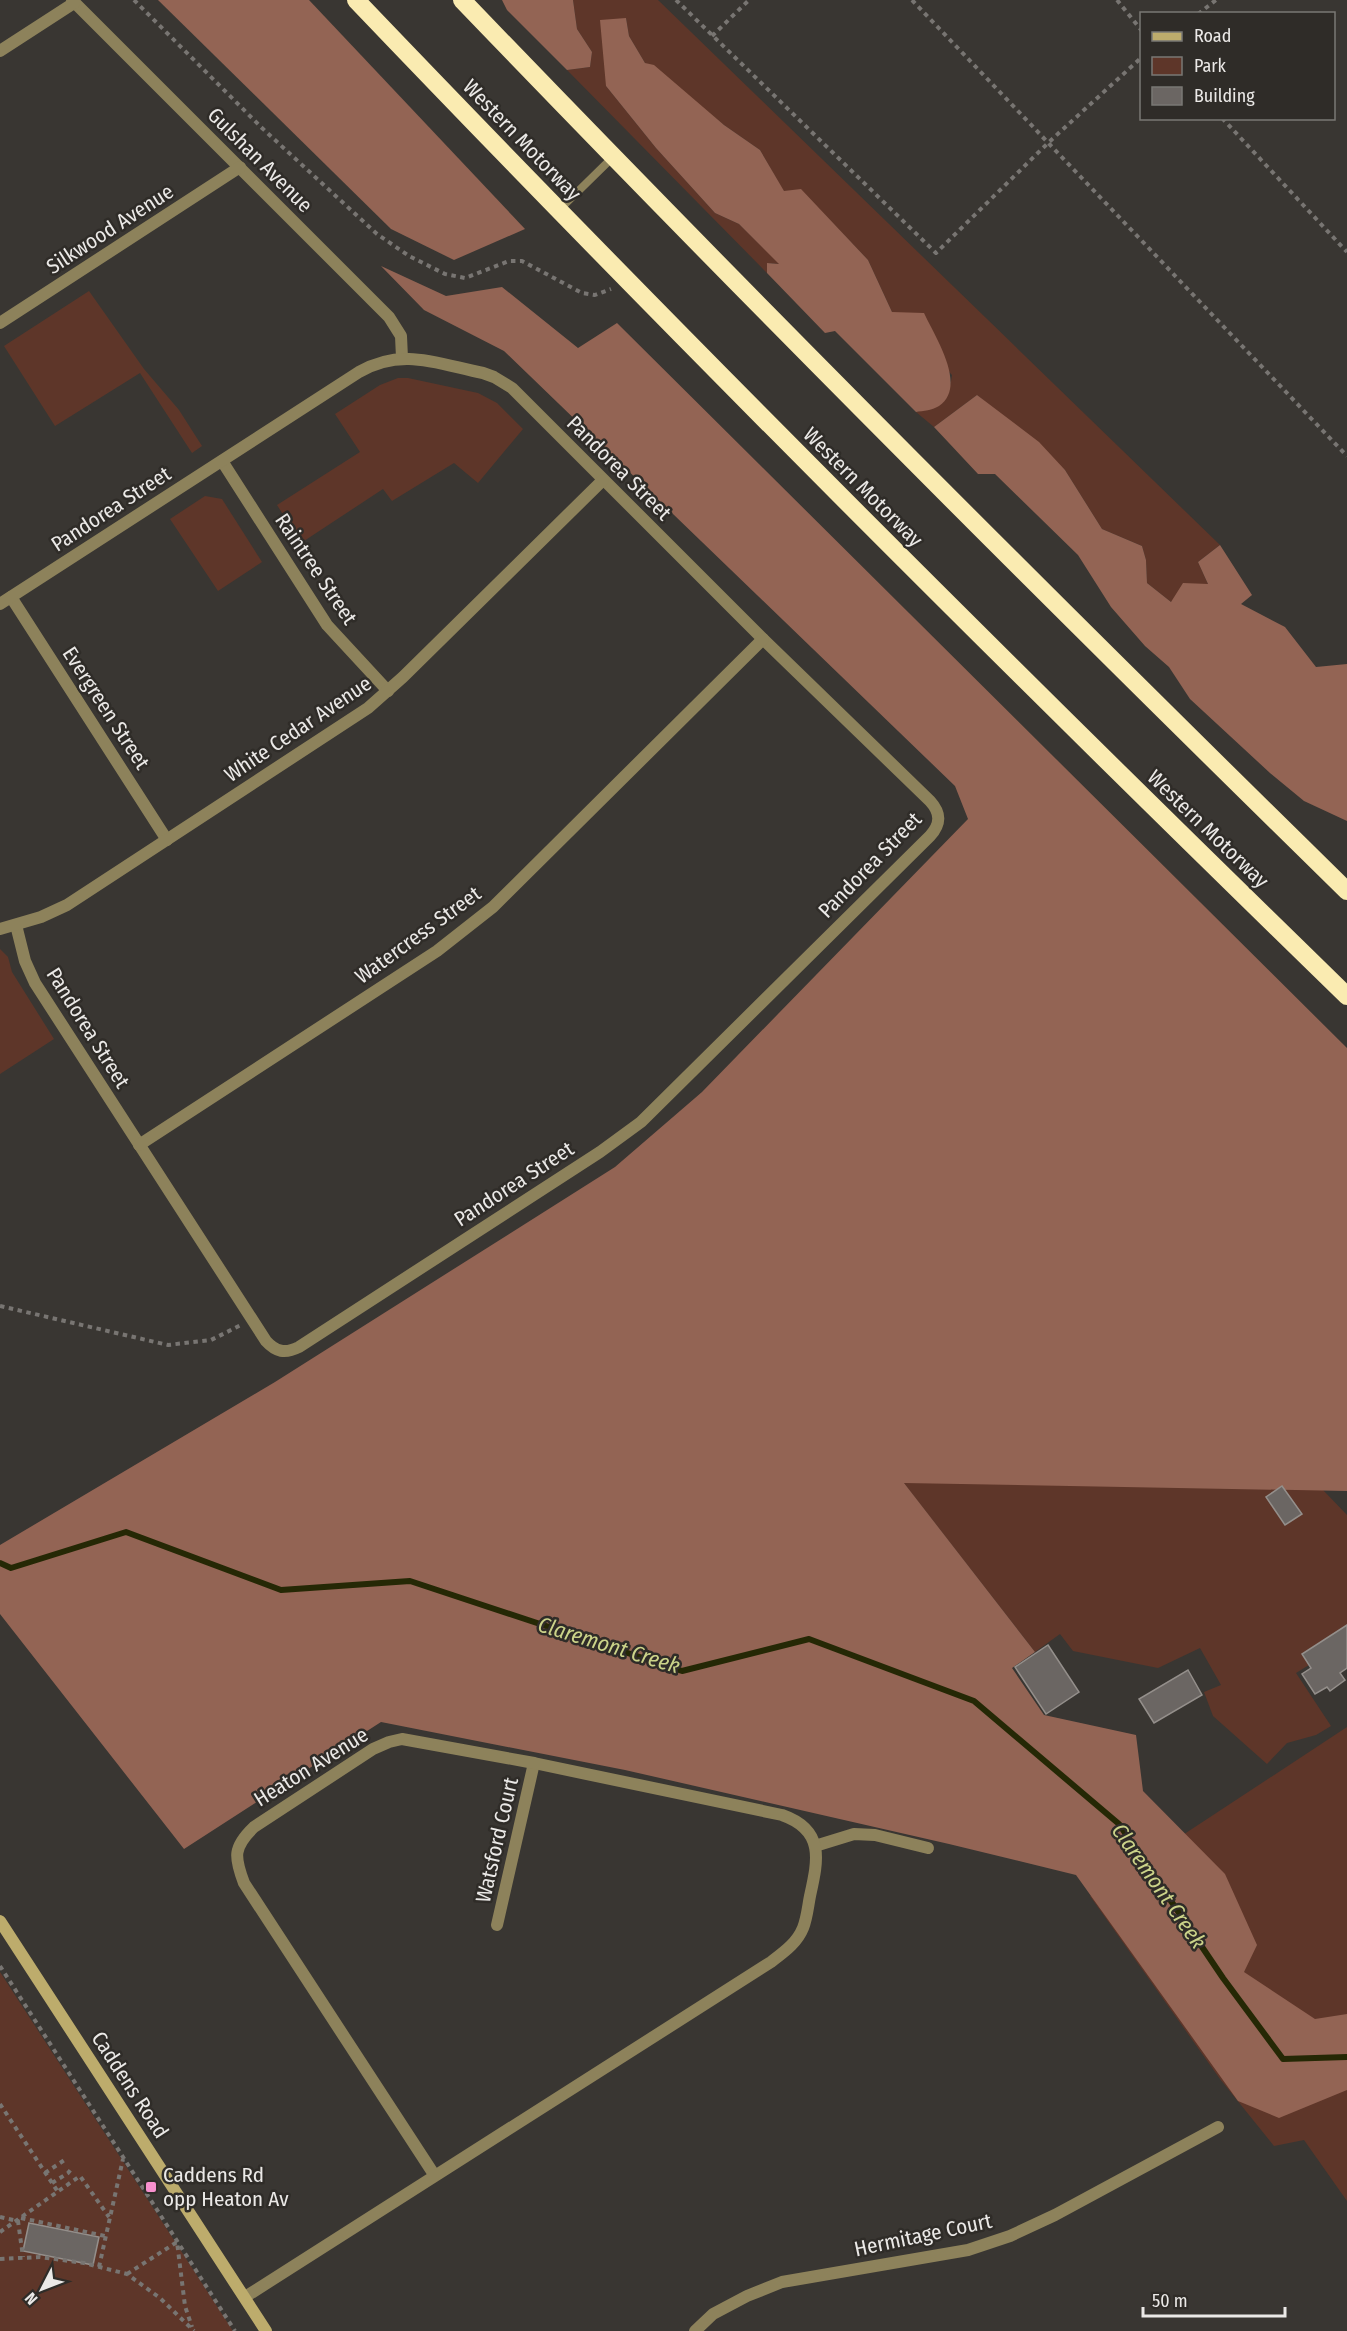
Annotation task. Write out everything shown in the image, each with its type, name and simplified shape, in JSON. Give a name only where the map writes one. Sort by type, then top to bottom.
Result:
[{"type":"highway","name":"Western Motorway","points":[[356,0],[629,283],[921,578],[1347,996]]},
{"type":"highway","points":[[462,0],[613,157],[1135,684],[1347,891]]},
{"type":"street","points":[[0,51],[73,1]]},
{"type":"street","name":"Gulshan Avenue","points":[[73,1],[389,317],[401,336],[402,358]]},
{"type":"street","name":"Silkwood Avenue","points":[[0,322],[240,167]]},
{"type":"street","name":"Pandorea Street","points":[[0,604],[368,367],[388,359],[402,358],[483,373],[504,382],[939,812],[935,830],[663,1102],[627,1133],[293,1349],[279,1352],[252,1318],[35,983],[26,964],[15,925]]},
{"type":"street","name":"Raintree Street","points":[[222,461],[327,626],[388,691]]},
{"type":"street","name":"White Cedar Avenue","points":[[0,929],[58,910],[352,719],[388,691],[603,480]]},
{"type":"street","name":"Evergreen Street","points":[[11,597],[167,840]]},
{"type":"street","name":"Watercress Street","points":[[139,1145],[429,956],[471,926],[493,907],[763,639]]},
{"type":"street","name":"Heaton Avenue","points":[[435,2176],[244,1883],[237,1866],[236,1852],[242,1838],[254,1827],[373,1749],[389,1742],[402,1740],[534,1763],[782,1815],[796,1820],[807,1831],[815,1846]]},
{"type":"street","name":"Watsford Court","points":[[497,1925],[534,1763]]},
{"type":"street","points":[[245,2297],[771,1962],[791,1947],[803,1928],[818,1860],[815,1846],[854,1834],[875,1835],[928,1848]]},
{"type":"street","name":"Caddens Road","points":[[0,1921],[266,2331]]},
{"type":"street","name":"Hermitage Court","points":[[695,2331],[722,2310],[747,2296],[782,2282],[968,2250],[1010,2236],[1055,2215],[1218,2127]]},
{"type":"lane","points":[[559,211],[613,157]]},
{"type":"path","points":[[134,0],[262,128],[377,234],[409,256],[445,274],[465,278],[509,261],[522,261],[582,293],[595,295],[629,283]]},
{"type":"path","points":[[675,0],[936,253],[1049,142],[1140,59]]},
{"type":"path","points":[[712,36],[749,0]]},
{"type":"path","points":[[912,0],[1347,456]]},
{"type":"path","points":[[1117,0],[1140,29]]},
{"type":"path","points":[[1201,12],[1216,0]]},
{"type":"path","points":[[1223,120],[1347,252]]},
{"type":"path","points":[[0,1306],[168,1345],[211,1340],[229,1333],[252,1318]]},
{"type":"path","points":[[0,1966],[235,2331]]},
{"type":"path","points":[[0,2104],[58,2192]]},
{"type":"path","points":[[99,2267],[123,2158]]},
{"type":"path","points":[[45,2173],[66,2159]]},
{"type":"path","points":[[52,2183],[72,2168]]},
{"type":"path","points":[[0,2232],[80,2176],[109,2217]]},
{"type":"path","points":[[0,2217],[105,2236]]},
{"type":"path","points":[[20,2219],[22,2257]]},
{"type":"path","points":[[127,2274],[177,2242]]},
{"type":"path","points":[[177,2242],[185,2306],[194,2331]]},
{"type":"path","points":[[0,2259],[22,2257],[60,2259],[127,2274],[160,2298],[194,2331]]},
{"type":"green space","points":[[573,0],[658,0],[1220,545],[1198,562],[1208,584],[1171,602],[1147,583],[1146,560],[1142,546],[1102,529],[1065,470],[977,395],[934,427],[916,412],[932,408],[943,402],[952,375],[892,312],[868,260],[801,190],[784,192],[760,150],[645,63],[629,36],[626,18],[606,86],[656,148],[715,213],[739,224],[780,264],[767,263],[767,273],[567,70],[590,67],[592,52],[577,29]]},
{"type":"green space","points":[[89,291],[144,369],[179,410],[202,446],[192,453],[140,373],[55,426],[4,346]]},
{"type":"green space","points":[[398,378],[408,378],[478,393],[497,403],[523,429],[478,483],[454,463],[392,501],[383,489],[301,543],[277,505],[360,452],[335,414],[380,385]]},
{"type":"green space","points":[[205,496],[222,499],[262,562],[218,591],[170,519]]},
{"type":"green space","points":[[0,949],[8,957],[12,972],[54,1039],[0,1074]]},
{"type":"green space","points":[[903,1482],[1323,1490],[1347,1515],[1347,1625],[1302,1654],[1309,1665],[1296,1673],[1331,1726],[1316,1735],[1287,1743],[1267,1764],[1213,1716],[1204,1692],[1221,1685],[1200,1648],[1158,1668],[1073,1651],[1060,1634],[1035,1652]]},
{"type":"green space","points":[[1347,1727],[1347,2201],[1304,2140],[1274,2146],[1220,2079],[1090,1896]]},
{"type":"green space","points":[[0,1972],[233,2331],[0,2331]]},
{"type":"shaded area","points":[[158,0],[309,0],[525,229],[454,260],[391,229]]},
{"type":"shaded area","points":[[502,0],[573,0],[577,29],[592,52],[590,67],[567,70],[507,10]]},
{"type":"shaded area","points":[[626,18],[629,36],[645,63],[654,65],[724,125],[760,150],[784,191],[801,189],[868,260],[892,312],[924,313],[941,348],[950,374],[947,397],[939,406],[916,412],[835,331],[825,333],[767,273],[767,263],[779,264],[739,224],[715,213],[656,148],[606,86],[600,20]]},
{"type":"shaded area","points":[[381,266],[446,296],[502,287],[578,348],[617,323],[1347,1048],[1347,1491],[904,1483],[1035,1652],[1012,1668],[1044,1715],[1136,1735],[1143,1791],[1225,1874],[1257,1945],[1244,1972],[1315,2019],[1347,2014],[1347,2090],[1279,2118],[1238,2101],[1076,1875],[625,1770],[381,1722],[184,1849],[0,1614],[0,1545],[275,1382],[615,1167],[702,1092],[968,819],[955,786],[504,351],[424,310]]},
{"type":"shaded area","points":[[977,395],[1039,442],[1065,470],[1102,529],[1142,546],[1146,560],[1147,583],[1171,602],[1183,583],[1208,584],[1198,562],[1220,545],[1252,595],[1241,604],[1285,627],[1316,667],[1347,664],[1347,821],[1304,801],[1270,773],[1190,699],[1169,667],[1145,646],[1111,607],[1078,555],[995,474],[978,474],[934,427]]},
{"type":"building","points":[[1282,1486],[1302,1514],[1285,1525],[1266,1497]]},
{"type":"building","points":[[1347,1625],[1347,1668],[1340,1673],[1345,1680],[1330,1691],[1327,1687],[1315,1694],[1302,1674],[1311,1668],[1302,1654]]},
{"type":"building","points":[[1048,1645],[1079,1692],[1046,1714],[1015,1667]]},
{"type":"building","points":[[1188,1670],[1202,1695],[1154,1723],[1139,1699]]},
{"type":"building","points":[[29,2223],[99,2237],[93,2265],[23,2251]]},
{"type":"waterway","name":"Claremont Creek","points":[[0,1563],[11,1568],[126,1532],[281,1590],[410,1581],[682,1671],[809,1639],[974,1701],[1119,1824],[1223,1978],[1283,2059],[1347,2057]]},
{"type":"place","name":"Caddens Rd opp Heaton Av","points":[[151,2187]]}]
